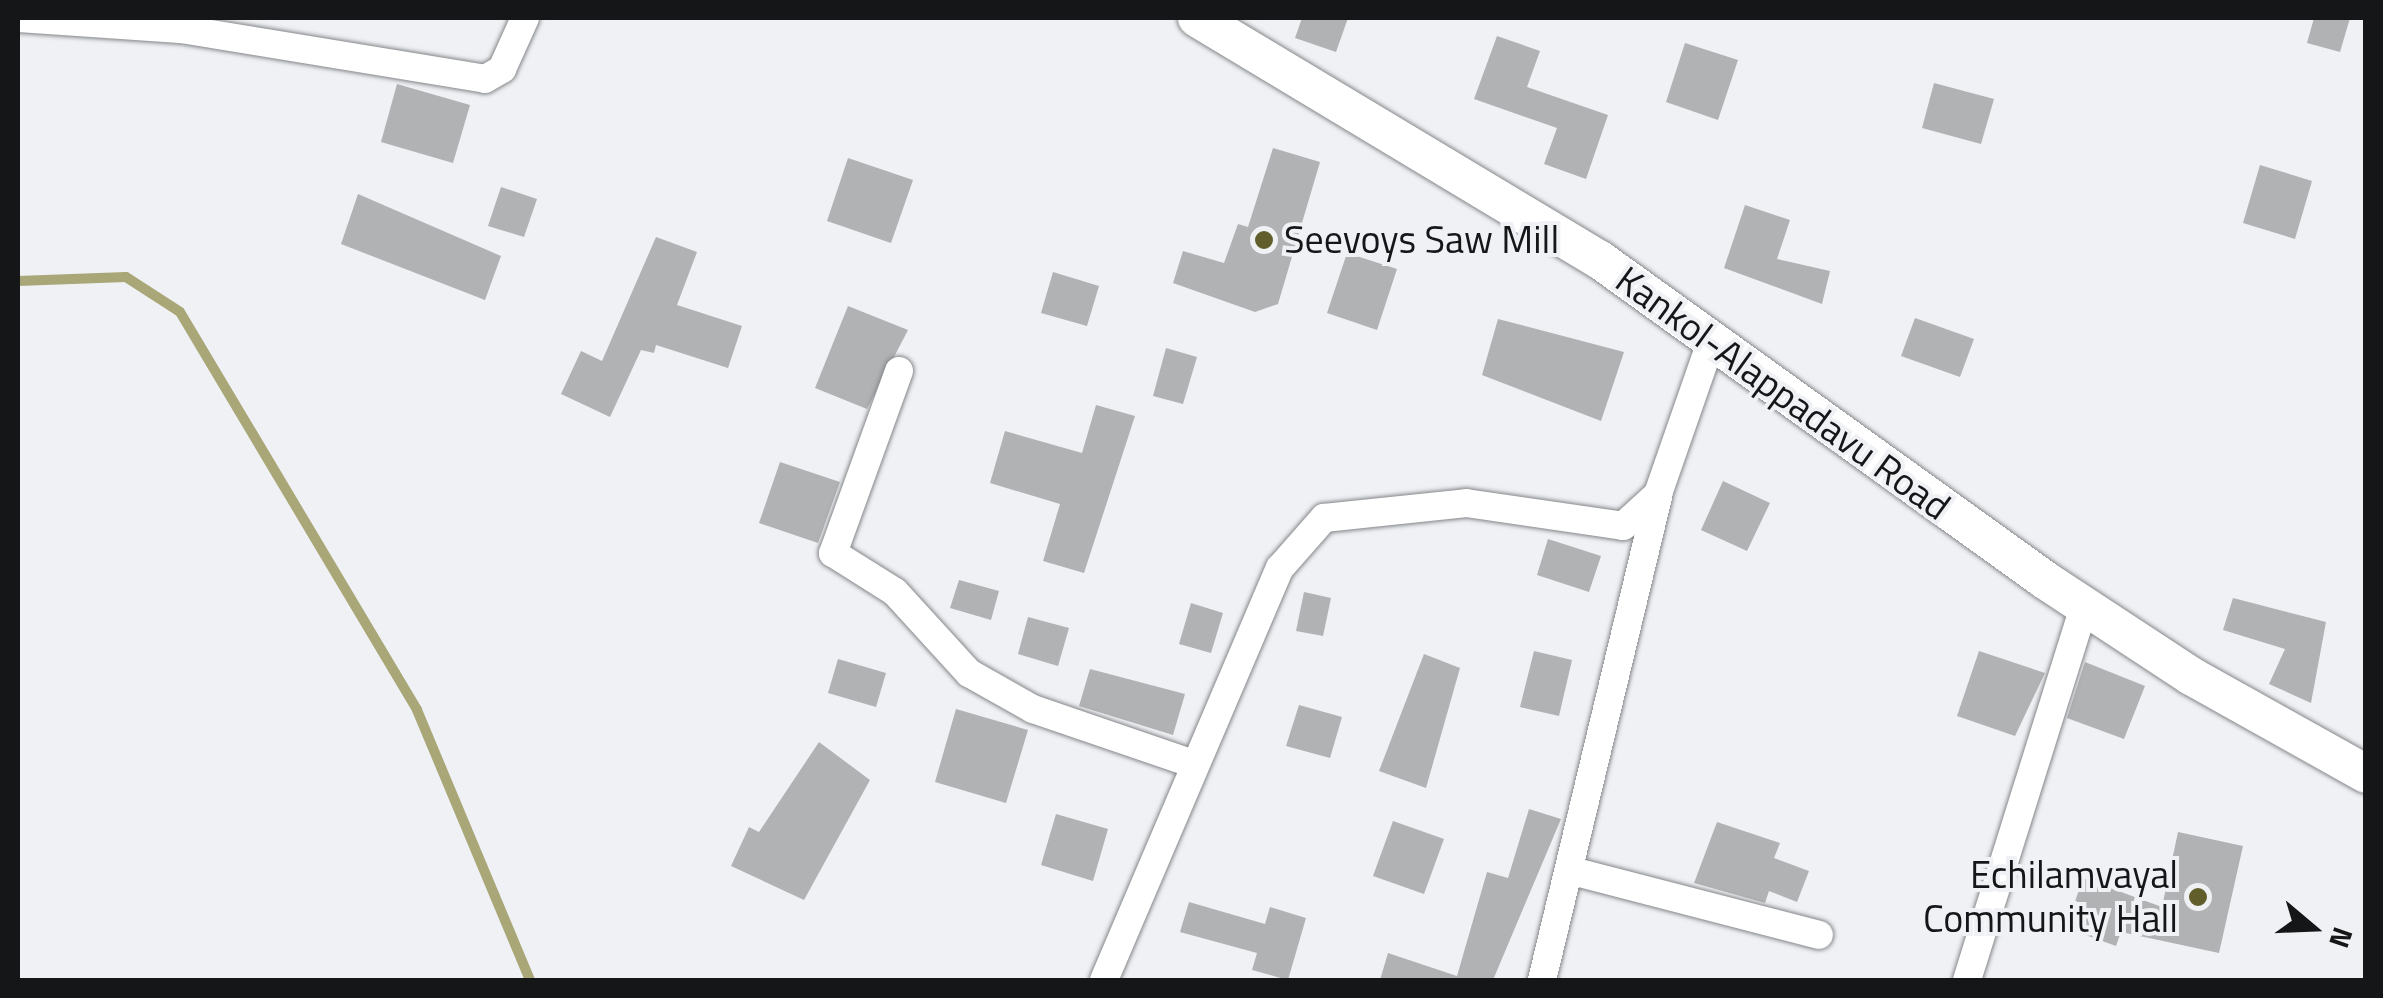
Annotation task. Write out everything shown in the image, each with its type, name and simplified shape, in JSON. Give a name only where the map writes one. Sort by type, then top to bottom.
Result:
[{"type":"main road","name":"Kankol-Alappadavu Road","points":[[1197,18],[1600,260],[2084,606],[2366,774]]},
{"type":"street","points":[[18,18],[180,29],[484,79],[502,69],[525,18]]},
{"type":"street","points":[[1542,980],[1572,872],[1610,670],[1658,494],[1711,342]]},
{"type":"street","points":[[899,371],[833,553],[896,592],[969,674],[1033,708],[1191,763]]},
{"type":"street","points":[[1104,980],[1191,763],[1280,568],[1324,518],[1466,504],[1623,526],[1658,494]]},
{"type":"street","points":[[1967,980],[2084,606]]},
{"type":"street","points":[[1572,872],[1819,935]]},
{"type":"building","points":[[1302,18],[1348,18],[1336,52],[1295,38]]},
{"type":"building","points":[[2314,18],[2350,18],[2340,52],[2307,43]]},
{"type":"building","points":[[1497,36],[1540,51],[1527,87],[1608,115],[1586,179],[1544,164],[1557,128],[1474,99]]},
{"type":"building","points":[[1685,43],[1738,60],[1718,120],[1666,102]]},
{"type":"building","points":[[1934,83],[1994,99],[1981,144],[1922,128]]},
{"type":"building","points":[[397,84],[470,105],[453,163],[381,142]]},
{"type":"building","name":"Seevoys Saw Mill","points":[[1273,148],[1320,162],[1278,304],[1255,312],[1173,283],[1183,251],[1224,263],[1238,224],[1248,227]]},
{"type":"building","points":[[848,158],[913,180],[891,243],[827,221]]},
{"type":"building","points":[[2260,165],[2312,181],[2295,239],[2243,223]]},
{"type":"building","points":[[501,187],[537,199],[524,237],[488,226]]},
{"type":"building","points":[[358,194],[501,256],[485,300],[341,244]]},
{"type":"building","points":[[1745,205],[1790,220],[1777,259],[1830,271],[1822,304],[1724,268]]},
{"type":"building","points":[[656,237],[697,252],[677,305],[742,326],[728,368],[656,345],[654,353],[641,350],[610,417],[561,394],[581,351],[602,361]]},
{"type":"building","points":[[1347,253],[1397,269],[1377,330],[1327,313]]},
{"type":"building","points":[[1053,272],[1099,286],[1087,326],[1041,313]]},
{"type":"building","points":[[848,306],[908,330],[867,409],[815,388]]},
{"type":"building","points":[[1915,318],[1974,339],[1960,377],[1901,356]]},
{"type":"building","points":[[1498,319],[1624,352],[1601,421],[1482,375]]},
{"type":"building","points":[[1166,348],[1197,357],[1183,404],[1153,396]]},
{"type":"building","points":[[1096,405],[1135,416],[1084,573],[1043,561],[1060,504],[990,483],[1005,431],[1082,453]]},
{"type":"building","points":[[780,462],[840,482],[818,543],[759,523]]},
{"type":"building","points":[[1723,481],[1770,503],[1747,551],[1701,530]]},
{"type":"building","points":[[1548,539],[1601,556],[1589,592],[1537,575]]},
{"type":"building","points":[[959,580],[999,591],[991,620],[950,608]]},
{"type":"building","points":[[1304,592],[1331,598],[1323,636],[1296,631]]},
{"type":"building","points":[[2233,598],[2326,622],[2311,703],[2269,684],[2285,649],[2223,630]]},
{"type":"building","points":[[1191,603],[1223,613],[1211,653],[1179,644]]},
{"type":"building","points":[[1028,617],[1069,628],[1058,666],[1018,654]]},
{"type":"building","points":[[1534,651],[1572,660],[1559,716],[1520,707]]},
{"type":"building","points":[[1979,651],[2045,673],[2015,736],[1957,716]]},
{"type":"building","points":[[1424,654],[1460,668],[1426,788],[1379,771]]},
{"type":"building","points":[[838,659],[886,673],[876,707],[828,693]]},
{"type":"building","points":[[2085,662],[2145,686],[2124,739],[2067,718]]},
{"type":"building","points":[[1090,669],[1185,694],[1173,735],[1079,706]]},
{"type":"building","points":[[1299,705],[1342,717],[1330,758],[1286,746]]},
{"type":"building","points":[[956,709],[1028,730],[1006,803],[935,782]]},
{"type":"building","points":[[819,742],[870,780],[804,900],[731,866],[749,827],[759,832]]},
{"type":"building","points":[[1529,809],[1561,819],[1493,980],[1380,980],[1388,953],[1457,976],[1487,872],[1508,878]]},
{"type":"building","points":[[1056,814],[1108,829],[1093,881],[1041,865]]},
{"type":"building","points":[[1393,821],[1444,839],[1424,894],[1373,876]]},
{"type":"building","points":[[1717,822],[1780,843],[1774,858],[1809,871],[1797,902],[1769,891],[1765,903],[1694,883]]},
{"type":"building","name":"Echilamvayal Community Hall","points":[[2178,832],[2243,846],[2219,953],[2121,932],[2116,946],[2066,928],[2083,878],[2162,907]]},
{"type":"building","points":[[1189,902],[1265,924],[1270,907],[1306,918],[1288,980],[1252,970],[1257,953],[1180,932]]},
{"type":"waterway","points":[[18,281],[126,277],[180,312],[417,710],[530,980]]},
{"type":"place","name":"Seevoys Saw Mill","points":[[1264,240]]},
{"type":"place","name":"Echilamvayal Community Hall","points":[[2198,897]]}]
